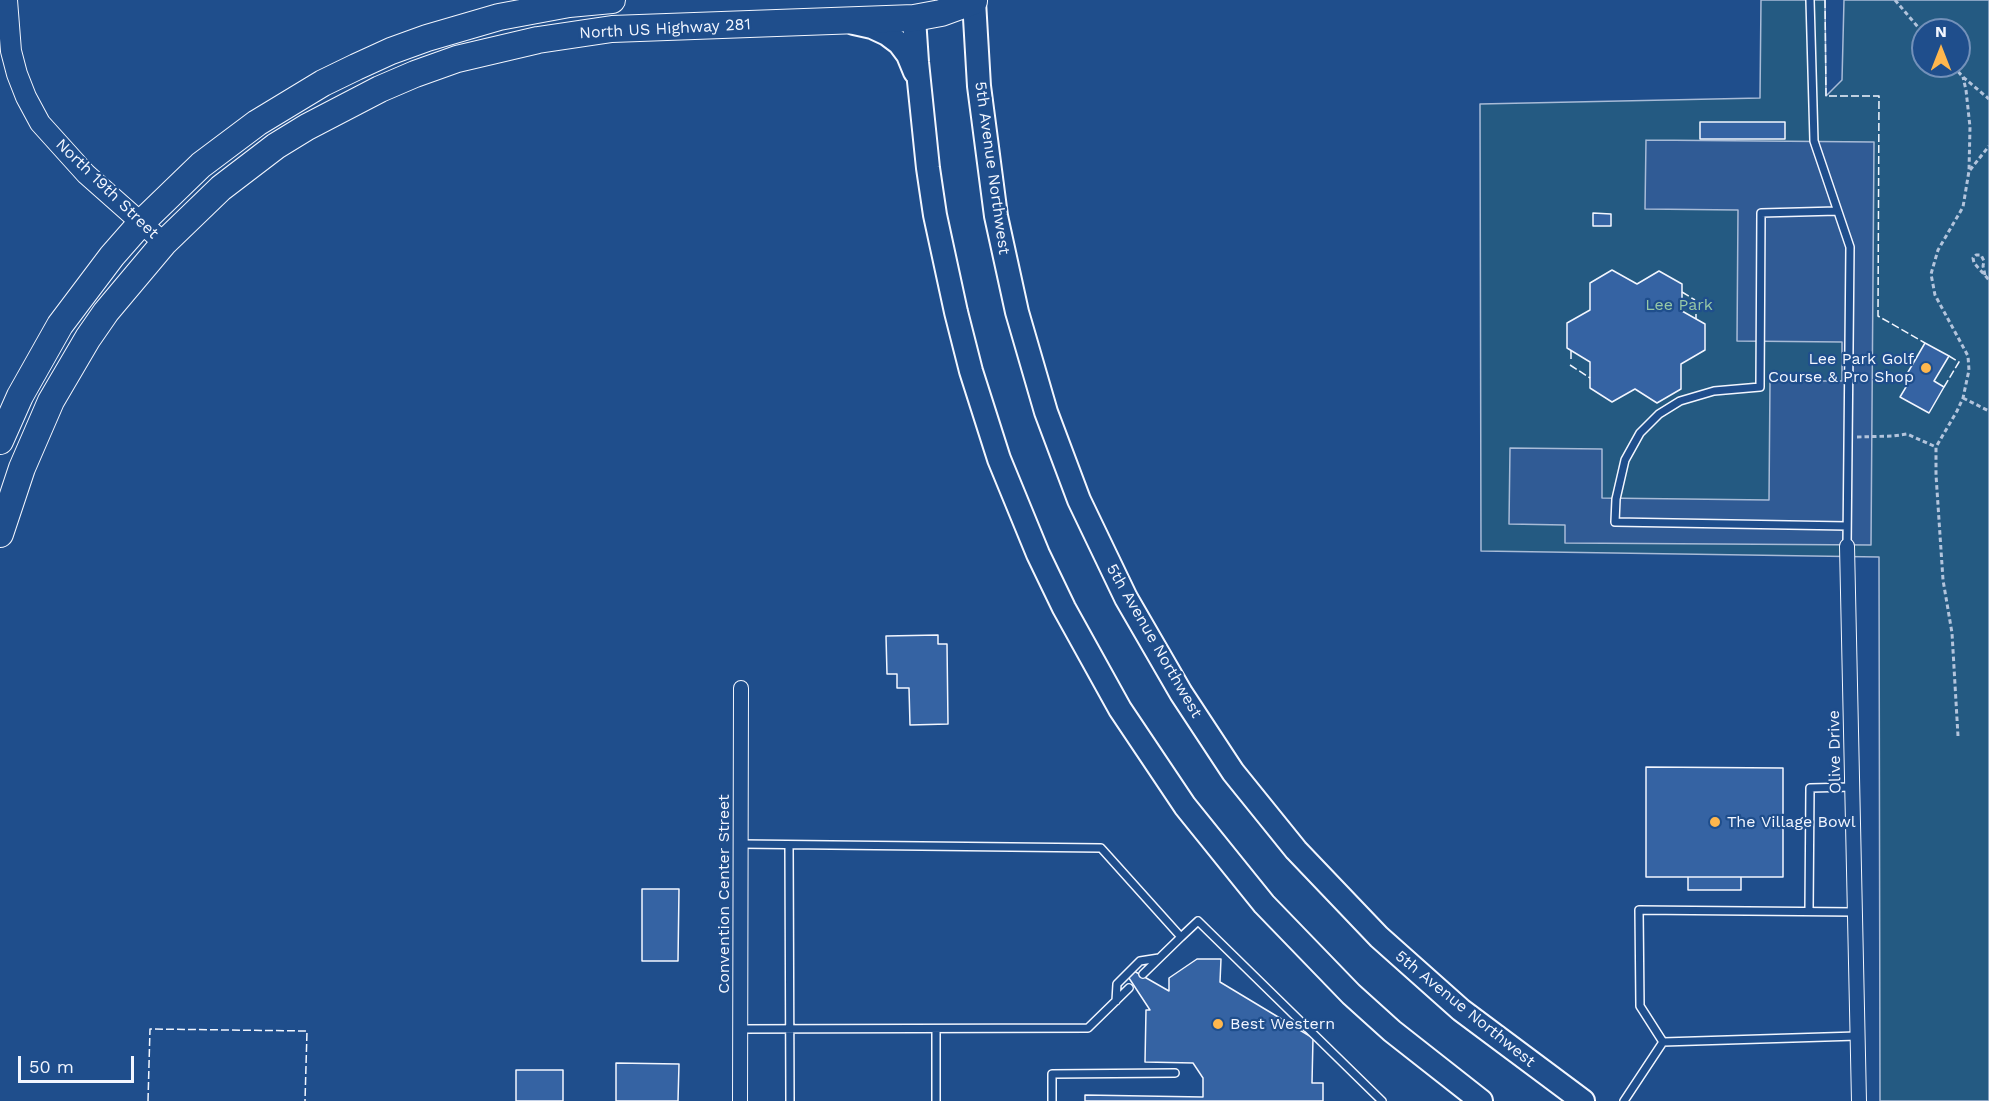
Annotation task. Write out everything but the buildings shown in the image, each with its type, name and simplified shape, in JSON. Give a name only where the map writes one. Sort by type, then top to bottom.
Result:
[{"type":"highway","name":"North US Highway 281","points":[[0,441],[20,396],[60,325],[83,292],[141,223],[201,165],[235,138],[323,83],[427,38],[499,17],[570,4],[612,0]]},
{"type":"highway","name":"North US Highway 281","points":[[0,534],[22,468],[51,401],[106,312],[128,283],[164,243],[221,188],[276,146],[307,127],[380,89],[415,74],[457,59],[538,40],[612,29],[843,20],[914,9],[941,13],[972,0]]},
{"type":"main road","name":"5th Avenue Northwest","points":[[972,0],[979,86],[994,204],[1017,312],[1046,412],[1075,489],[1126,598],[1181,693],[1233,772],[1296,850],[1379,937],[1461,1010],[1583,1101]]},
{"type":"main road","points":[[914,9],[919,88],[935,215],[971,371],[999,459],[1038,554],[1069,618],[1120,709],[1185,806],[1264,904],[1306,949],[1383,1023],[1444,1074],[1481,1101]]},
{"type":"main road","points":[[843,20],[872,27],[887,34],[898,43],[914,67],[919,88]]},
{"type":"street","name":"North 19th Street","points":[[7,0],[11,51],[17,74],[40,123],[86,174],[164,243]]},
{"type":"street","name":"Olive Drive","points":[[1847,546],[1859,1101]]},
{"type":"street","name":"Convention Center Street","points":[[740,1101],[741,688]]},
{"type":"lane","points":[[1810,0],[1814,141],[1850,247],[1847,546]]},
{"type":"lane","points":[[1837,211],[1761,213],[1760,387],[1714,391],[1680,401],[1659,414],[1640,433],[1625,460],[1616,499],[1615,522],[1847,526]]},
{"type":"lane","points":[[1809,910],[1810,788],[1852,787]]},
{"type":"lane","points":[[741,844],[1101,848],[1181,937]]},
{"type":"lane","points":[[789,845],[790,1101]]},
{"type":"lane","points":[[1663,1042],[1640,1006],[1639,910],[1855,912]]},
{"type":"lane","points":[[1143,974],[1198,921],[1382,1101]]},
{"type":"lane","points":[[1116,1001],[1117,984],[1140,960],[1159,958]]},
{"type":"lane","points":[[740,1029],[1088,1028],[1130,988]]},
{"type":"lane","points":[[936,1029],[936,1101]]},
{"type":"lane","points":[[1663,1042],[1857,1036]]},
{"type":"lane","points":[[1624,1101],[1663,1042]]},
{"type":"lane","points":[[1052,1101],[1052,1074],[1175,1073]]},
{"type":"path","points":[[1895,0],[1911,19]]},
{"type":"path","points":[[1958,736],[1952,633],[1943,580],[1936,447],[1963,398],[1969,370],[1968,356],[1935,295],[1931,274],[1938,250],[1963,207],[1969,171],[1970,128],[1963,78]]},
{"type":"path","points":[[1964,78],[1989,99]]},
{"type":"path","points":[[1969,171],[1989,146]]},
{"type":"path","points":[[1985,275],[1984,261],[1981,255],[1977,255],[1973,258],[1974,263],[1989,280]]},
{"type":"path","points":[[1963,398],[1989,411]]},
{"type":"path","points":[[1848,437],[1907,434],[1936,447]]},
{"type":"green space","name":"Lee Park","points":[[1761,0],[1825,0],[1826,96],[1842,80],[1844,0],[1989,0],[1989,1101],[1880,1101],[1879,557],[1481,551],[1480,104],[1760,98]]},
{"type":"shaded area","points":[[1646,140],[1874,142],[1871,545],[1565,543],[1565,525],[1509,524],[1510,448],[1602,449],[1602,498],[1769,500],[1770,381],[1842,381],[1842,342],[1737,341],[1738,210],[1645,209]]},
{"type":"fence","points":[[1825,0],[1826,96],[1879,96],[1878,316],[1925,343]]},
{"type":"fence","points":[[1682,292],[1695,300]]},
{"type":"fence","points":[[1696,303],[1696,319]]},
{"type":"fence","points":[[1571,351],[1571,361]]},
{"type":"fence","points":[[1944,387],[1959,362],[1949,356]]},
{"type":"fence","points":[[1570,365],[1590,378]]},
{"type":"fence","points":[[148,1101],[150,1029],[307,1031],[305,1101]]},
{"type":"place","name":"Lee Park Golf Course & Pro Shop","points":[[1926,368]]},
{"type":"place","name":"The Village Bowl","points":[[1715,822]]},
{"type":"place","name":"Best Western","points":[[1218,1024]]}]
